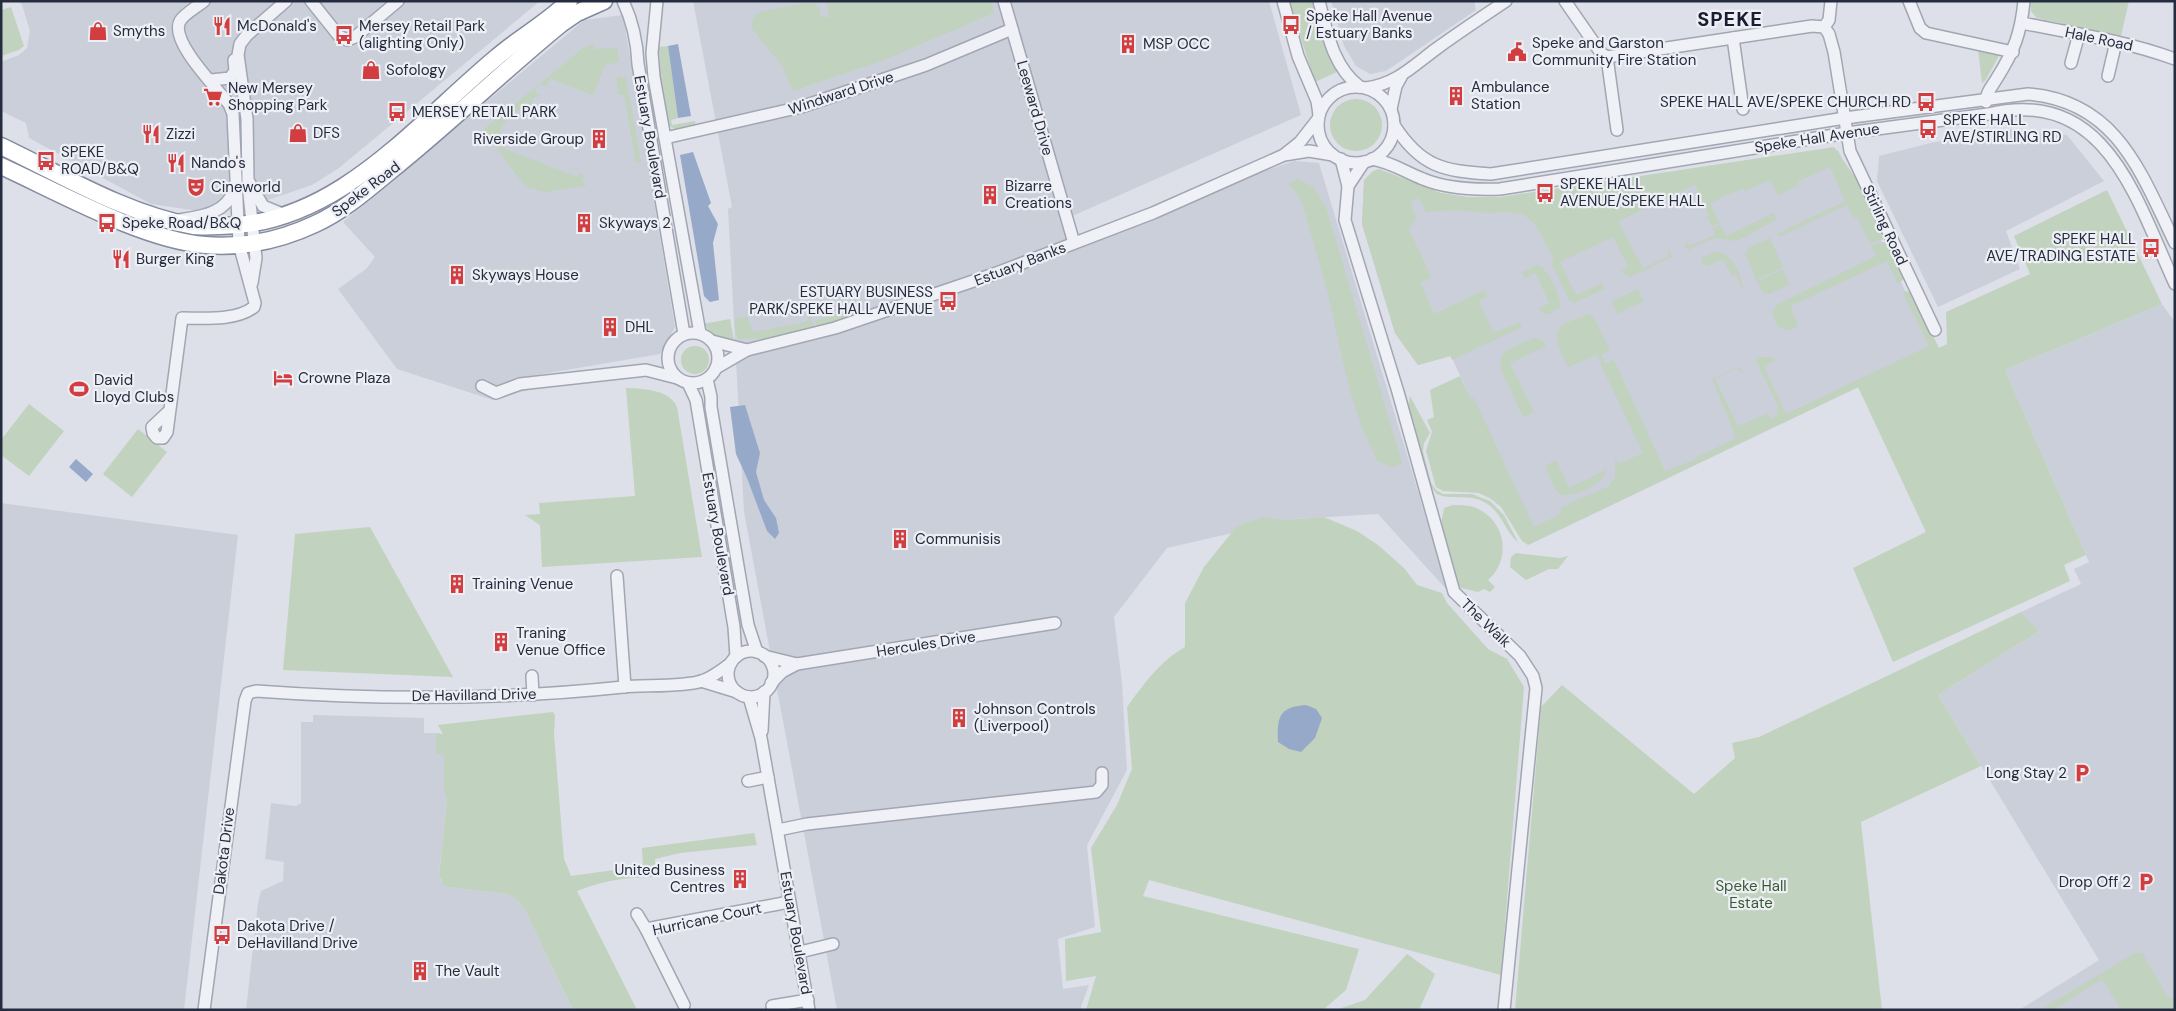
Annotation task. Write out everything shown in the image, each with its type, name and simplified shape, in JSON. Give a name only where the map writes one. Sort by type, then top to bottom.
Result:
[{"type":"highway","name":"Speke Road","points":[[1,146],[109,198],[149,214],[194,226],[245,225],[286,216],[328,197],[358,178],[497,56],[552,16],[569,1]]},
{"type":"highway","name":"Speke Road","points":[[1,166],[102,212],[159,235],[204,245],[255,246],[317,224],[348,205],[415,152],[561,24],[577,13],[604,1]]},
{"type":"street","points":[[169,411],[182,318],[215,318],[244,313],[254,307],[256,303],[252,287],[255,246],[245,225],[237,185],[234,114],[212,80],[182,45],[177,31],[180,20],[204,1]]},
{"type":"street","points":[[245,225],[248,180],[247,119],[238,55],[240,44],[247,35],[286,1]]},
{"type":"street","points":[[311,1],[339,36],[347,40],[355,37],[398,1]]},
{"type":"street","name":"Estuary Boulevard","points":[[623,1],[631,17],[637,39],[638,64],[684,334]]},
{"type":"street","name":"Estuary Boulevard","points":[[657,1],[652,53],[654,76],[700,333]]},
{"type":"street","name":"Leeward Drive","points":[[1004,1],[1074,243]]},
{"type":"street","points":[[1283,1],[1298,56],[1317,101],[1321,140],[1337,157],[1368,160],[1387,146],[1394,126],[1391,109],[1396,86],[1402,76]]},
{"type":"street","points":[[1319,1],[1331,45],[1343,70],[1363,88],[1385,100],[1391,109]]},
{"type":"street","points":[[1319,117],[1324,104],[1332,95],[1342,89],[1380,86],[1402,76],[1506,1]]},
{"type":"street","points":[[1565,1],[1601,52],[1607,57],[1617,130]]},
{"type":"street","points":[[1607,57],[1812,26],[1824,27],[1829,20],[1831,1]]},
{"type":"street","points":[[1910,1],[1920,28],[1926,33],[2013,52]]},
{"type":"street","points":[[1988,114],[1986,98],[2013,52],[2022,24],[2024,1]]},
{"type":"street","name":"Hale Road","points":[[2022,24],[2116,42],[2175,59]]},
{"type":"street","name":"Stirling Road","points":[[1824,27],[1832,43],[1850,150],[1935,330]]},
{"type":"street","name":"Windward Drive","points":[[664,138],[801,107],[926,65],[1012,29]]},
{"type":"street","points":[[2071,64],[2078,34]]},
{"type":"street","points":[[1733,38],[1743,109]]},
{"type":"street","points":[[2108,76],[2116,42]]},
{"type":"street","points":[[212,80],[230,78],[234,71],[234,60],[238,55]]},
{"type":"street","name":"Speke Hall Avenue","points":[[1394,126],[1405,142],[1421,158],[1450,169],[1492,174],[1845,118],[1986,98],[2028,94],[2046,95],[2067,102],[2100,120],[2123,143],[2143,177],[2175,243]]},
{"type":"street","name":"Speke Hall Avenue","points":[[1368,160],[1386,161],[1424,180],[1443,185],[1472,189],[1500,189],[1847,133],[1988,114],[2010,109],[2030,109],[2062,116],[2079,125],[2091,134],[2109,154],[2133,194],[2175,284]]},
{"type":"street","name":"Estuary Banks","points":[[1284,156],[1300,142],[1319,117]]},
{"type":"street","points":[[2110,129],[2106,139],[2132,175],[2133,194]]},
{"type":"street","name":"Estuary Banks","points":[[716,368],[747,350],[865,318],[975,281],[1153,212],[1284,156],[1309,151],[1337,157]]},
{"type":"street","name":"The Walk","points":[[1337,157],[1348,186],[1345,220],[1398,392],[1454,592],[1520,656],[1533,676],[1536,688],[1504,1010]]},
{"type":"street","name":"The Walk","points":[[1348,186],[1368,160]]},
{"type":"street","points":[[248,180],[263,206],[273,212],[286,216]]},
{"type":"street","points":[[173,220],[199,217],[220,209],[231,201],[237,185]]},
{"type":"street","points":[[252,287],[255,246]]},
{"type":"street","points":[[482,386],[496,394],[520,384],[646,370],[677,378],[688,383],[706,380],[716,368],[718,354],[712,341],[700,333],[684,334],[671,344],[668,356],[669,367],[677,378]]},
{"type":"street","name":"Estuary Banks","points":[[712,341],[747,350]]},
{"type":"street","points":[[646,370],[668,356]]},
{"type":"street","name":"Estuary Boulevard","points":[[706,380],[712,397],[711,407],[748,625],[760,654]]},
{"type":"street","name":"Estuary Boulevard","points":[[688,383],[696,400],[734,628],[733,660]]},
{"type":"street","points":[[617,576],[625,687]]},
{"type":"street","name":"Hercules Drive","points":[[771,682],[782,672],[797,664],[1055,623]]},
{"type":"street","points":[[742,653],[760,654],[773,671],[771,682],[764,692],[749,697],[737,692],[731,686],[728,677],[733,660],[742,653]]},
{"type":"street","name":"Hercules Drive","points":[[760,654],[797,664]]},
{"type":"street","name":"De Havilland Drive","points":[[248,693],[256,691],[458,697],[533,695],[701,681],[718,673],[733,660]]},
{"type":"street","points":[[532,676],[533,695]]},
{"type":"street","name":"De Havilland Drive","points":[[701,681],[737,692]]},
{"type":"street","name":"Estuary Boulevard","points":[[762,738],[764,692]]},
{"type":"street","name":"Dakota Drive","points":[[204,1010],[244,701],[248,693]]},
{"type":"street","name":"Estuary Boulevard","points":[[749,697],[762,738],[808,1005]]},
{"type":"street","points":[[778,830],[807,824],[1096,792],[1102,784],[1102,773]]},
{"type":"street","points":[[748,781],[768,778]]},
{"type":"street","name":"Hurricane Court","points":[[684,1005],[646,929],[789,902]]},
{"type":"street","points":[[638,914],[646,929]]},
{"type":"street","points":[[800,952],[833,944]]},
{"type":"street","points":[[772,1006],[808,1005]]},
{"type":"shaded area","name":"New Mersey Shopping Park","points":[[18,1],[540,1],[339,168],[312,185],[268,200],[199,211],[151,204],[29,138],[26,123],[1,111],[1,62],[19,55],[27,48],[30,31],[22,5]]},
{"type":"shaded area","points":[[693,1],[1269,1],[1301,115],[1061,221],[1067,239],[1294,161],[1319,163],[1448,591],[1378,514],[1294,519],[1167,548],[1114,617],[1122,683],[1127,770],[1087,845],[1095,927],[1058,939],[1063,989],[1089,985],[1080,1010],[837,1010],[744,512],[728,209],[732,207]]},
{"type":"shaded area","points":[[1331,1],[1474,1],[1476,10],[1386,71],[1370,74],[1356,66],[1344,46]]},
{"type":"shaded area","points":[[623,15],[675,327],[660,354],[537,375],[535,388],[493,400],[397,369],[338,289],[366,269],[375,257],[343,222],[584,20]]},
{"type":"shaded area","points":[[2006,129],[2067,135],[2104,181],[2006,231],[2020,269],[1938,307],[1877,181],[1879,156],[1931,143]]},
{"type":"shaded area","points":[[1838,150],[1934,351],[1528,545],[1471,399],[1451,356],[1418,365],[1395,333],[1362,224],[1364,180],[1495,202]]},
{"type":"shaded area","points":[[2162,304],[2175,322],[2175,1010],[2019,1010],[2099,960],[1938,695],[2039,631],[2021,612],[2081,584],[2074,569],[2089,562],[2005,370]]},
{"type":"shaded area","points":[[1,503],[238,535],[184,1010],[1,1010]]},
{"type":"shaded area","points":[[313,715],[424,718],[424,733],[436,733],[436,754],[444,754],[444,792],[447,798],[439,875],[441,881],[449,887],[508,894],[518,901],[525,910],[573,1010],[246,1010],[261,891],[283,881],[284,862],[265,859],[271,803],[296,806],[301,803],[301,722],[313,722]]},
{"type":"green space","points":[[826,1],[991,1],[994,13],[884,60],[793,91],[783,67],[752,29],[751,23],[756,14],[764,11],[813,2],[819,8],[821,17],[829,17]]},
{"type":"green space","points":[[1289,1],[1315,1],[1337,72],[1315,82]]},
{"type":"green space","points":[[2031,1],[2129,1],[2121,36],[2037,18],[2031,11]]},
{"type":"green space","points":[[11,7],[24,46],[19,50],[1,56],[1,10]]},
{"type":"green space","points":[[593,43],[594,49],[617,48],[619,62],[605,65],[593,95],[550,78],[547,87],[541,84],[536,88],[536,93],[540,95],[539,98],[534,97],[531,105],[512,114],[500,132],[503,142],[506,144],[505,149],[578,177],[580,172],[585,177],[582,177],[582,180],[586,186],[545,192],[526,187],[483,130],[582,49]]},
{"type":"green space","points":[[668,46],[678,118],[671,120],[672,125],[695,121],[696,128],[678,131],[668,125],[660,78],[659,47]]},
{"type":"green space","points":[[1978,49],[2000,54],[1982,83]]},
{"type":"green space","points":[[620,76],[626,78],[641,162],[636,163],[624,95],[619,95],[616,79]]},
{"type":"green space","points":[[1351,99],[1361,99],[1375,106],[1382,120],[1382,130],[1375,144],[1361,151],[1351,151],[1341,147],[1334,140],[1330,130],[1330,120],[1334,110],[1341,103]]},
{"type":"green space","points":[[1834,147],[1859,183],[1888,238],[1870,243],[1857,217],[1854,218],[1847,205],[1779,237],[1777,234],[1845,201],[1830,167],[1797,182],[1798,186],[1778,195],[1770,180],[1745,191],[1743,188],[1710,203],[1719,223],[1712,226],[1695,185],[1618,221],[1643,268],[1669,256],[1667,251],[1671,251],[1672,257],[1630,277],[1621,271],[1628,267],[1613,237],[1560,262],[1576,295],[1602,283],[1604,289],[1574,303],[1569,300],[1552,265],[1553,258],[1535,224],[1524,215],[1507,212],[1488,213],[1457,210],[1426,212],[1418,198],[1411,201],[1416,218],[1409,229],[1431,277],[1421,283],[1434,314],[1484,290],[1487,297],[1479,301],[1494,333],[1519,322],[1522,327],[1452,360],[1450,356],[1418,365],[1395,333],[1362,224],[1364,180],[1373,171],[1379,169],[1441,193],[1468,197],[1500,197]]},
{"type":"green space","points":[[1298,179],[1313,187],[1326,207],[1402,463],[1394,468],[1378,461],[1356,409],[1345,372],[1326,288],[1303,206],[1296,192],[1288,184]]},
{"type":"green space","points":[[2107,190],[2162,304],[2005,370],[2086,555],[2064,565],[2070,581],[1893,662],[1853,568],[1926,532],[1858,387],[1528,545],[1522,541],[1501,507],[1491,499],[1479,493],[1443,491],[1436,487],[1426,451],[1432,432],[1427,420],[1434,417],[1430,390],[1460,376],[1471,399],[1474,398],[1534,527],[1559,515],[1562,507],[1609,486],[1615,477],[1615,458],[1618,464],[1643,453],[1600,363],[1604,361],[1606,364],[1614,360],[1665,471],[1697,459],[1697,457],[1736,438],[1712,379],[1739,367],[1743,371],[1741,373],[1738,368],[1715,379],[1738,426],[1768,413],[1771,419],[1779,415],[1776,410],[1779,408],[1756,361],[1757,357],[1770,357],[1776,360],[1764,367],[1786,414],[1929,346],[1906,300],[1904,291],[1912,292],[1939,348],[1947,344],[1946,312],[2030,274],[2014,236]]},
{"type":"green space","points":[[1773,213],[1776,220],[1737,241],[1714,238],[1688,250],[1685,247],[1686,242],[1689,246],[1715,235],[1713,228],[1720,224],[1726,236]]},
{"type":"green space","points":[[1770,238],[1783,267],[1756,280],[1745,253],[1750,247]]},
{"type":"green space","points":[[1889,241],[1905,278],[1898,284],[1887,261],[1791,306],[1798,327],[1788,330],[1778,327],[1772,314],[1776,305],[1876,256],[1871,245]]},
{"type":"green space","points":[[1715,252],[1726,255],[1734,264],[1740,275],[1743,287],[1741,288],[1736,274],[1732,276],[1723,259],[1707,266],[1702,263],[1702,258]]},
{"type":"green space","points":[[1537,265],[1549,276],[1559,297],[1560,307],[1549,314],[1544,314],[1539,309],[1549,303],[1536,273],[1525,278],[1522,272]]},
{"type":"green space","points":[[1783,269],[1789,285],[1770,294],[1762,292],[1757,281]]},
{"type":"green space","points":[[1638,289],[1644,301],[1617,314],[1612,301]]},
{"type":"green space","points":[[856,297],[858,308],[855,315],[817,327],[815,321],[854,307]]},
{"type":"green space","points":[[810,314],[814,328],[765,339],[738,339],[734,323],[737,318],[747,317],[753,332],[809,321],[808,315]]},
{"type":"green space","points":[[1588,314],[1594,318],[1610,350],[1601,355],[1604,360],[1601,362],[1597,355],[1568,367],[1556,342],[1558,340],[1557,332],[1563,324]]},
{"type":"green space","points":[[730,319],[734,340],[715,336],[703,324]]},
{"type":"green space","points":[[1534,338],[1542,340],[1546,346],[1510,363],[1534,412],[1525,417],[1522,415],[1500,368],[1502,367],[1500,360],[1505,351]]},
{"type":"green space","points":[[695,346],[705,350],[709,360],[705,370],[695,374],[685,370],[681,360],[685,350]]},
{"type":"green space","points":[[626,388],[662,393],[673,401],[677,407],[702,557],[542,567],[540,525],[525,515],[540,514],[539,503],[635,496]]},
{"type":"green space","points":[[1410,396],[1430,433],[1424,443],[1423,451],[1431,483],[1436,490],[1443,494],[1472,494],[1490,501],[1504,515],[1518,542],[1495,511],[1484,502],[1473,498],[1439,495],[1434,491],[1425,470],[1416,441],[1408,407]]},
{"type":"green space","points":[[29,404],[64,431],[29,476],[1,455],[1,440]]},
{"type":"green space","points":[[138,429],[167,452],[132,497],[103,474]]},
{"type":"green space","points":[[1556,460],[1569,488],[1606,470],[1604,476],[1590,487],[1566,495],[1558,492],[1545,466]]},
{"type":"green space","points":[[1453,505],[1477,508],[1489,516],[1496,524],[1500,533],[1502,553],[1500,563],[1488,580],[1495,587],[1490,592],[1484,589],[1478,592],[1461,588],[1457,583],[1441,523],[1444,508]]},
{"type":"green space","points":[[1263,517],[1284,520],[1324,517],[1357,531],[1378,545],[1404,568],[1417,585],[1442,593],[1447,603],[1488,649],[1507,659],[1524,687],[1501,975],[1149,880],[1143,896],[1359,949],[1346,990],[1323,1010],[1086,1010],[1096,976],[1066,981],[1065,939],[1101,932],[1091,848],[1117,805],[1132,769],[1127,707],[1160,666],[1185,647],[1185,603],[1204,567],[1237,526]]},
{"type":"green space","points":[[370,527],[453,677],[283,670],[295,534]]},
{"type":"green space","points":[[1516,553],[1560,558],[1568,556],[1558,569],[1549,569],[1526,580],[1510,567],[1511,557]]},
{"type":"green space","name":"Speke Hall Estate","points":[[2021,612],[2039,631],[1938,695],[1981,766],[1861,822],[1882,1010],[1515,1010],[1541,707],[1562,685],[1694,794],[1735,758],[1732,743],[1759,737]]},
{"type":"green space","points":[[553,712],[555,715],[554,734],[564,859],[571,876],[643,866],[642,848],[754,833],[757,845],[680,853],[655,859],[656,877],[616,880],[577,891],[637,1010],[573,1010],[525,910],[518,901],[508,894],[449,887],[444,885],[439,876],[447,798],[444,792],[444,755],[436,754],[436,733],[443,734],[438,725]]},
{"type":"green space","points":[[2135,953],[2142,953],[2168,997],[2175,999],[2175,1009],[2121,1010],[2102,979],[2053,1010],[2040,1010]]},
{"type":"green space","points":[[1407,954],[1435,974],[1419,1010],[1336,1010],[1365,1000]]},
{"type":"water","points":[[678,44],[691,116],[678,118],[668,46]]},
{"type":"water","points":[[693,152],[711,203],[708,206],[718,224],[713,243],[719,300],[710,302],[704,296],[680,155]]},
{"type":"water","points":[[745,405],[760,453],[756,472],[764,500],[776,518],[779,533],[775,539],[767,531],[736,454],[730,407]]},
{"type":"water","points":[[76,459],[93,474],[86,482],[69,467]]},
{"type":"water","points":[[1306,705],[1316,709],[1322,718],[1315,738],[1301,752],[1289,749],[1278,742],[1278,726],[1281,715],[1285,711],[1297,706]]},
{"type":"place","name":"Speke Hall Avenue / Estuary Banks","points":[[1291,25]]},
{"type":"place","name":"McDonald's","points":[[222,26]]},
{"type":"place","name":"Smyths","points":[[98,31]]},
{"type":"place","name":"Mersey Retail Park (alighting Only)","points":[[344,35]]},
{"type":"place","name":"MSP OCC","points":[[1128,44]]},
{"type":"place","name":"Speke and Garston Community Fire Station","points":[[1517,52]]},
{"type":"place","name":"Sofology","points":[[371,70]]},
{"type":"place","name":"Ambulance Station","points":[[1456,96]]},
{"type":"place","name":"New Mersey Shopping Park","points":[[213,97]]},
{"type":"place","name":"SPEKE HALL AVE/SPEKE CHURCH RD","points":[[1926,102]]},
{"type":"place","name":"MERSEY RETAIL PARK","points":[[397,112]]},
{"type":"place","name":"SPEKE HALL AVE/STIRLING RD","points":[[1928,129]]},
{"type":"place","name":"DFS","points":[[298,133]]},
{"type":"place","name":"Zizzi","points":[[151,134]]},
{"type":"place","name":"Riverside Group","points":[[599,139]]},
{"type":"place","name":"SPEKE ROAD/B&Q","points":[[46,161]]},
{"type":"place","name":"Nando's","points":[[176,163]]},
{"type":"place","name":"Cineworld","points":[[196,187]]},
{"type":"place","name":"SPEKE HALL AVENUE/SPEKE HALL","points":[[1545,193]]},
{"type":"place","name":"Bizarre Creations","points":[[990,195]]},
{"type":"place","name":"Speke Road/B&Q","points":[[107,223]]},
{"type":"place","name":"Skyways 2","points":[[584,223]]},
{"type":"place","name":"SPEKE HALL AVE/TRADING ESTATE","points":[[2151,248]]},
{"type":"place","name":"Burger King","points":[[121,259]]},
{"type":"place","name":"Skyways House","points":[[457,275]]},
{"type":"place","name":"ESTUARY BUSINESS PARK/SPEKE HALL AVENUE","points":[[948,301]]},
{"type":"place","name":"DHL","points":[[610,327]]},
{"type":"place","name":"Crowne Plaza","points":[[283,378]]},
{"type":"place","name":"David Lloyd Clubs","points":[[79,389]]},
{"type":"place","name":"Communisis","points":[[900,539]]},
{"type":"place","name":"Training Venue","points":[[457,584]]},
{"type":"place","name":"Traning Venue Office","points":[[501,642]]},
{"type":"place","name":"Johnson Controls (Liverpool)","points":[[959,718]]},
{"type":"place","name":"Long Stay 2","points":[[2082,773]]},
{"type":"place","name":"United Business Centres","points":[[740,879]]},
{"type":"place","name":"Drop Off 2","points":[[2146,882]]},
{"type":"place","name":"Dakota Drive / DeHavilland Drive","points":[[222,935]]},
{"type":"place","name":"The Vault","points":[[420,971]]},
{"type":"district","name":"SPEKE","points":[[1730,19]]}]
